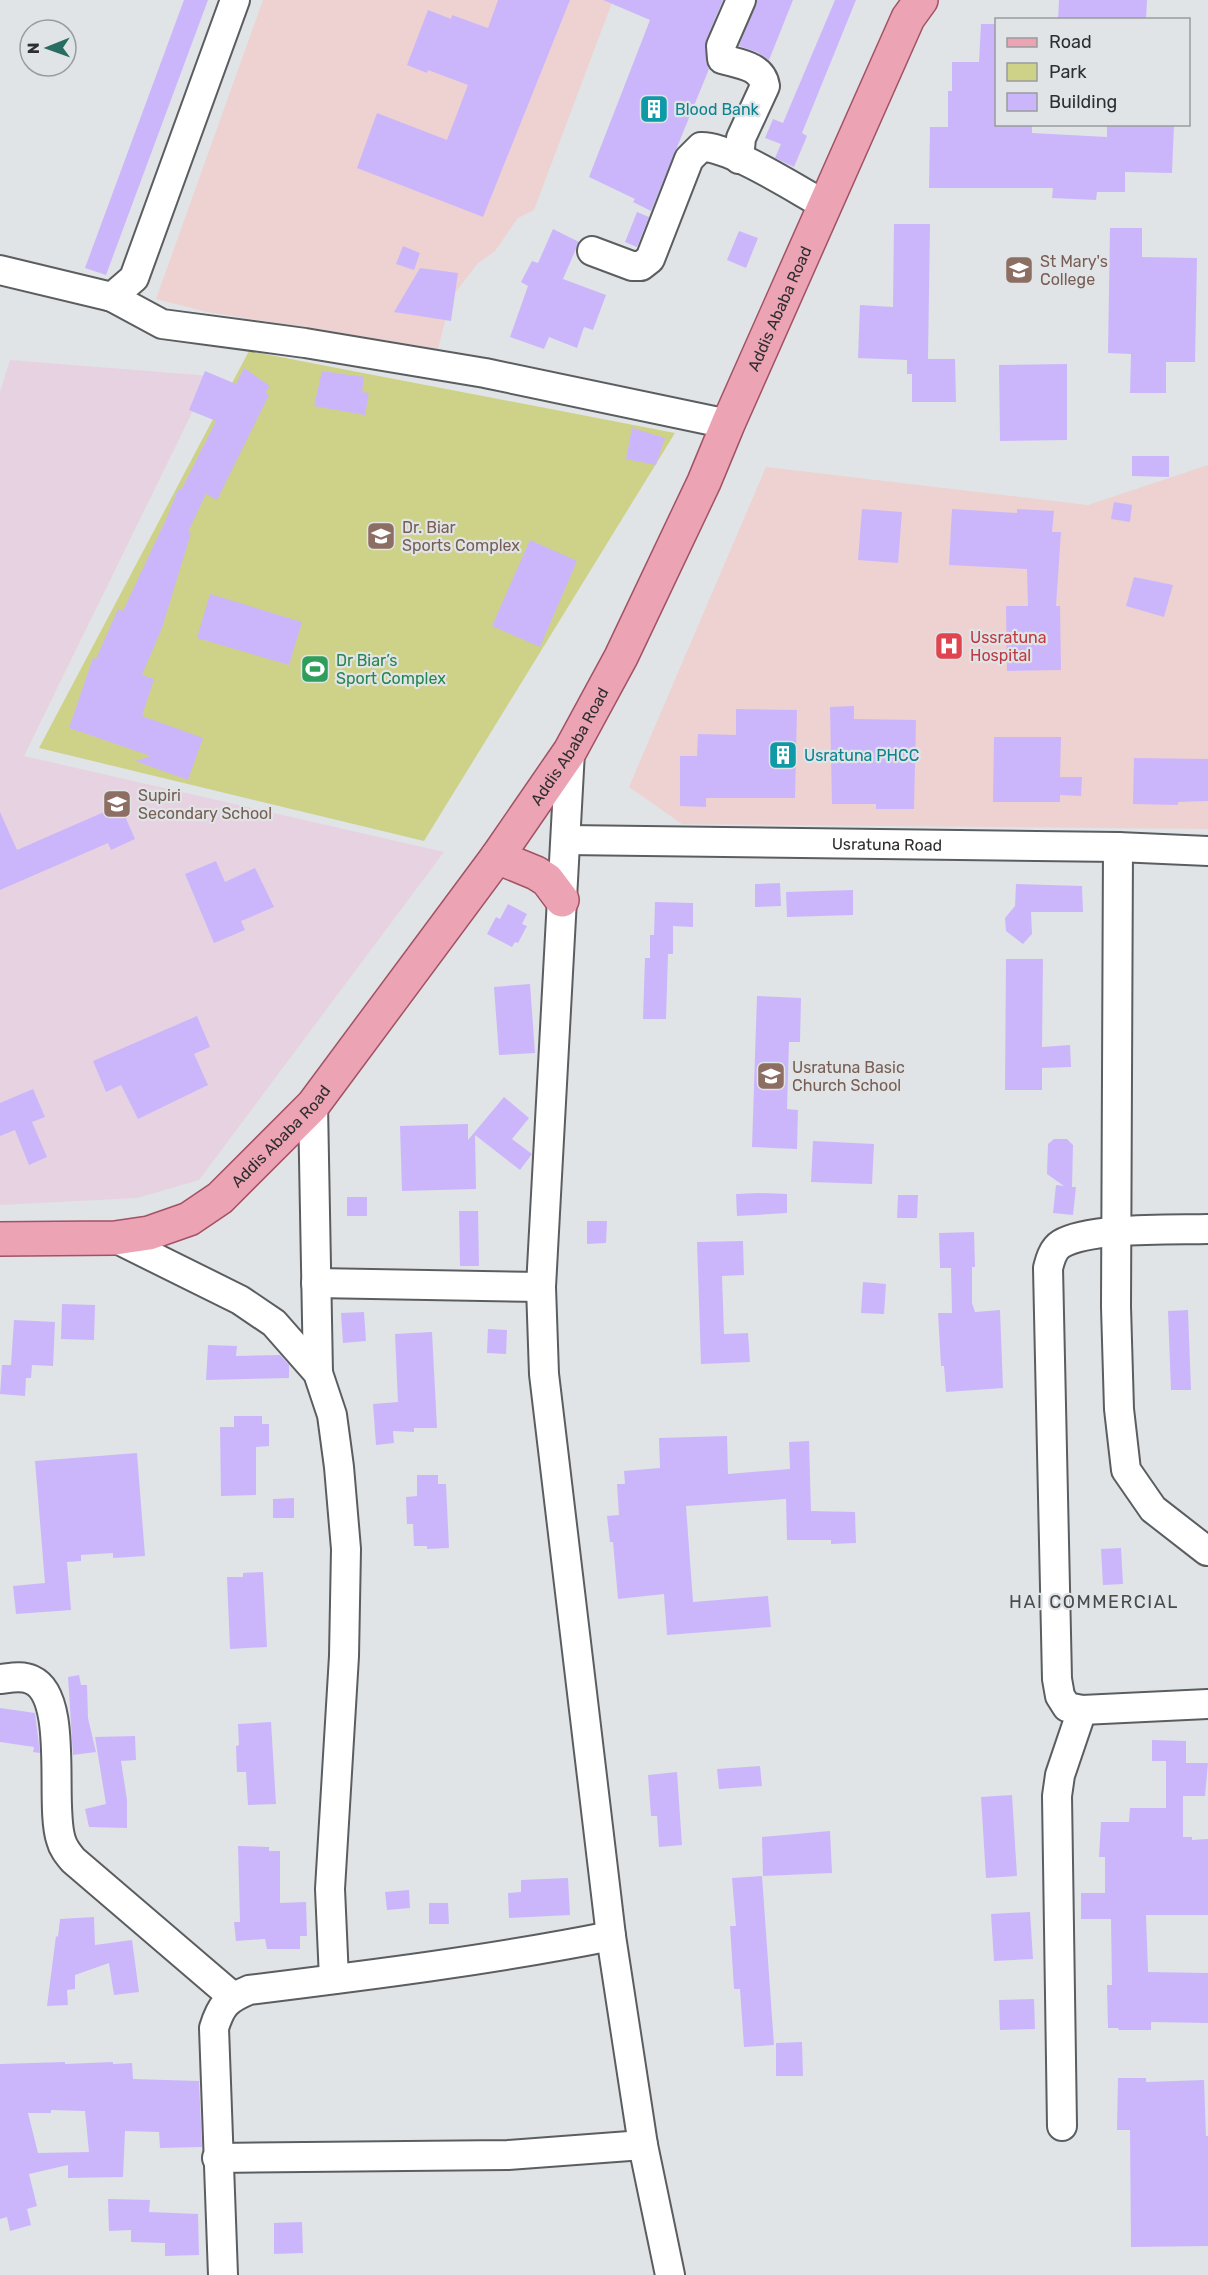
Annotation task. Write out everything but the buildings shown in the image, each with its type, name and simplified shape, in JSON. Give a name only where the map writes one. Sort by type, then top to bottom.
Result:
[{"type":"main road","name":"Addis Ababa Road","points":[[0,1239],[115,1239],[149,1233],[189,1219],[220,1198],[313,1105],[497,857],[570,751],[621,657],[704,482],[914,6]]},
{"type":"main road","points":[[497,857],[547,880],[562,900]]},
{"type":"street","points":[[112,297],[134,278],[235,0]]},
{"type":"street","points":[[739,159],[741,138],[765,86],[764,77],[756,69],[722,59],[721,46],[741,0]]},
{"type":"street","points":[[592,251],[632,266],[641,266],[650,259],[689,159],[693,152],[701,147],[713,147],[739,159],[825,206]]},
{"type":"street","points":[[0,270],[112,297],[162,324],[305,343],[485,373],[728,424]]},
{"type":"street","points":[[570,751],[541,1287],[544,1374],[611,1936],[643,2145],[670,2275]]},
{"type":"street","name":"Usratuna Road","points":[[566,840],[1208,851]]},
{"type":"street","points":[[1118,848],[1119,1409],[1126,1470],[1153,1509],[1208,1551]]},
{"type":"street","points":[[313,1105],[318,1373],[332,1415],[346,1549],[344,1656],[330,1888],[334,1979]]},
{"type":"street","points":[[1208,1229],[1117,1231],[1074,1239],[1059,1245],[1048,1268],[1057,1679],[1060,1696],[1067,1707],[1082,1710],[1208,1704]]},
{"type":"street","points":[[115,1239],[258,1311],[282,1332],[318,1373]]},
{"type":"street","points":[[316,1283],[541,1287]]},
{"type":"street","points":[[0,1678],[21,1677],[33,1680],[50,1699],[54,1728],[60,1839],[73,1860],[233,1996]]},
{"type":"street","points":[[1062,2126],[1057,1796],[1060,1775],[1082,1710]]},
{"type":"street","points":[[223,2275],[214,2028],[219,2010],[233,1996],[249,1990],[537,1951],[611,1936]]},
{"type":"street","points":[[218,2158],[508,2155],[643,2145]]},
{"type":"shaded area","points":[[263,0],[613,0],[534,210],[518,218],[495,251],[478,263],[451,298],[438,349],[207,312],[156,299]]},
{"type":"shaded area","name":"Supiri Secondary School","points":[[10,360],[210,376],[24,756],[444,852],[199,1180],[137,1198],[0,1205],[0,392]]},
{"type":"shaded area","name":"Ussratuna Hospital","points":[[1208,465],[1208,829],[682,824],[629,787],[766,467],[1088,505]]},
{"type":"green space","name":"Dr. Biar Sports Complex","points":[[249,351],[675,433],[424,841],[39,748]]},
{"type":"place","name":"Blood Bank","points":[[654,109]]},
{"type":"place","name":"St Mary's College","points":[[1019,270]]},
{"type":"place","name":"Dr. Biar Sports Complex","points":[[381,536]]},
{"type":"place","name":"Ussratuna Hospital","points":[[949,646]]},
{"type":"place","name":"Dr Biar’s Sport Complex","points":[[315,669]]},
{"type":"place","name":"Usratuna PHCC","points":[[783,755]]},
{"type":"place","name":"Supiri Secondary School","points":[[117,804]]},
{"type":"place","name":"Usratuna Basic Church School","points":[[771,1076]]},
{"type":"district","name":"HAI COMMERCIAL","points":[[1094,1602]]}]
